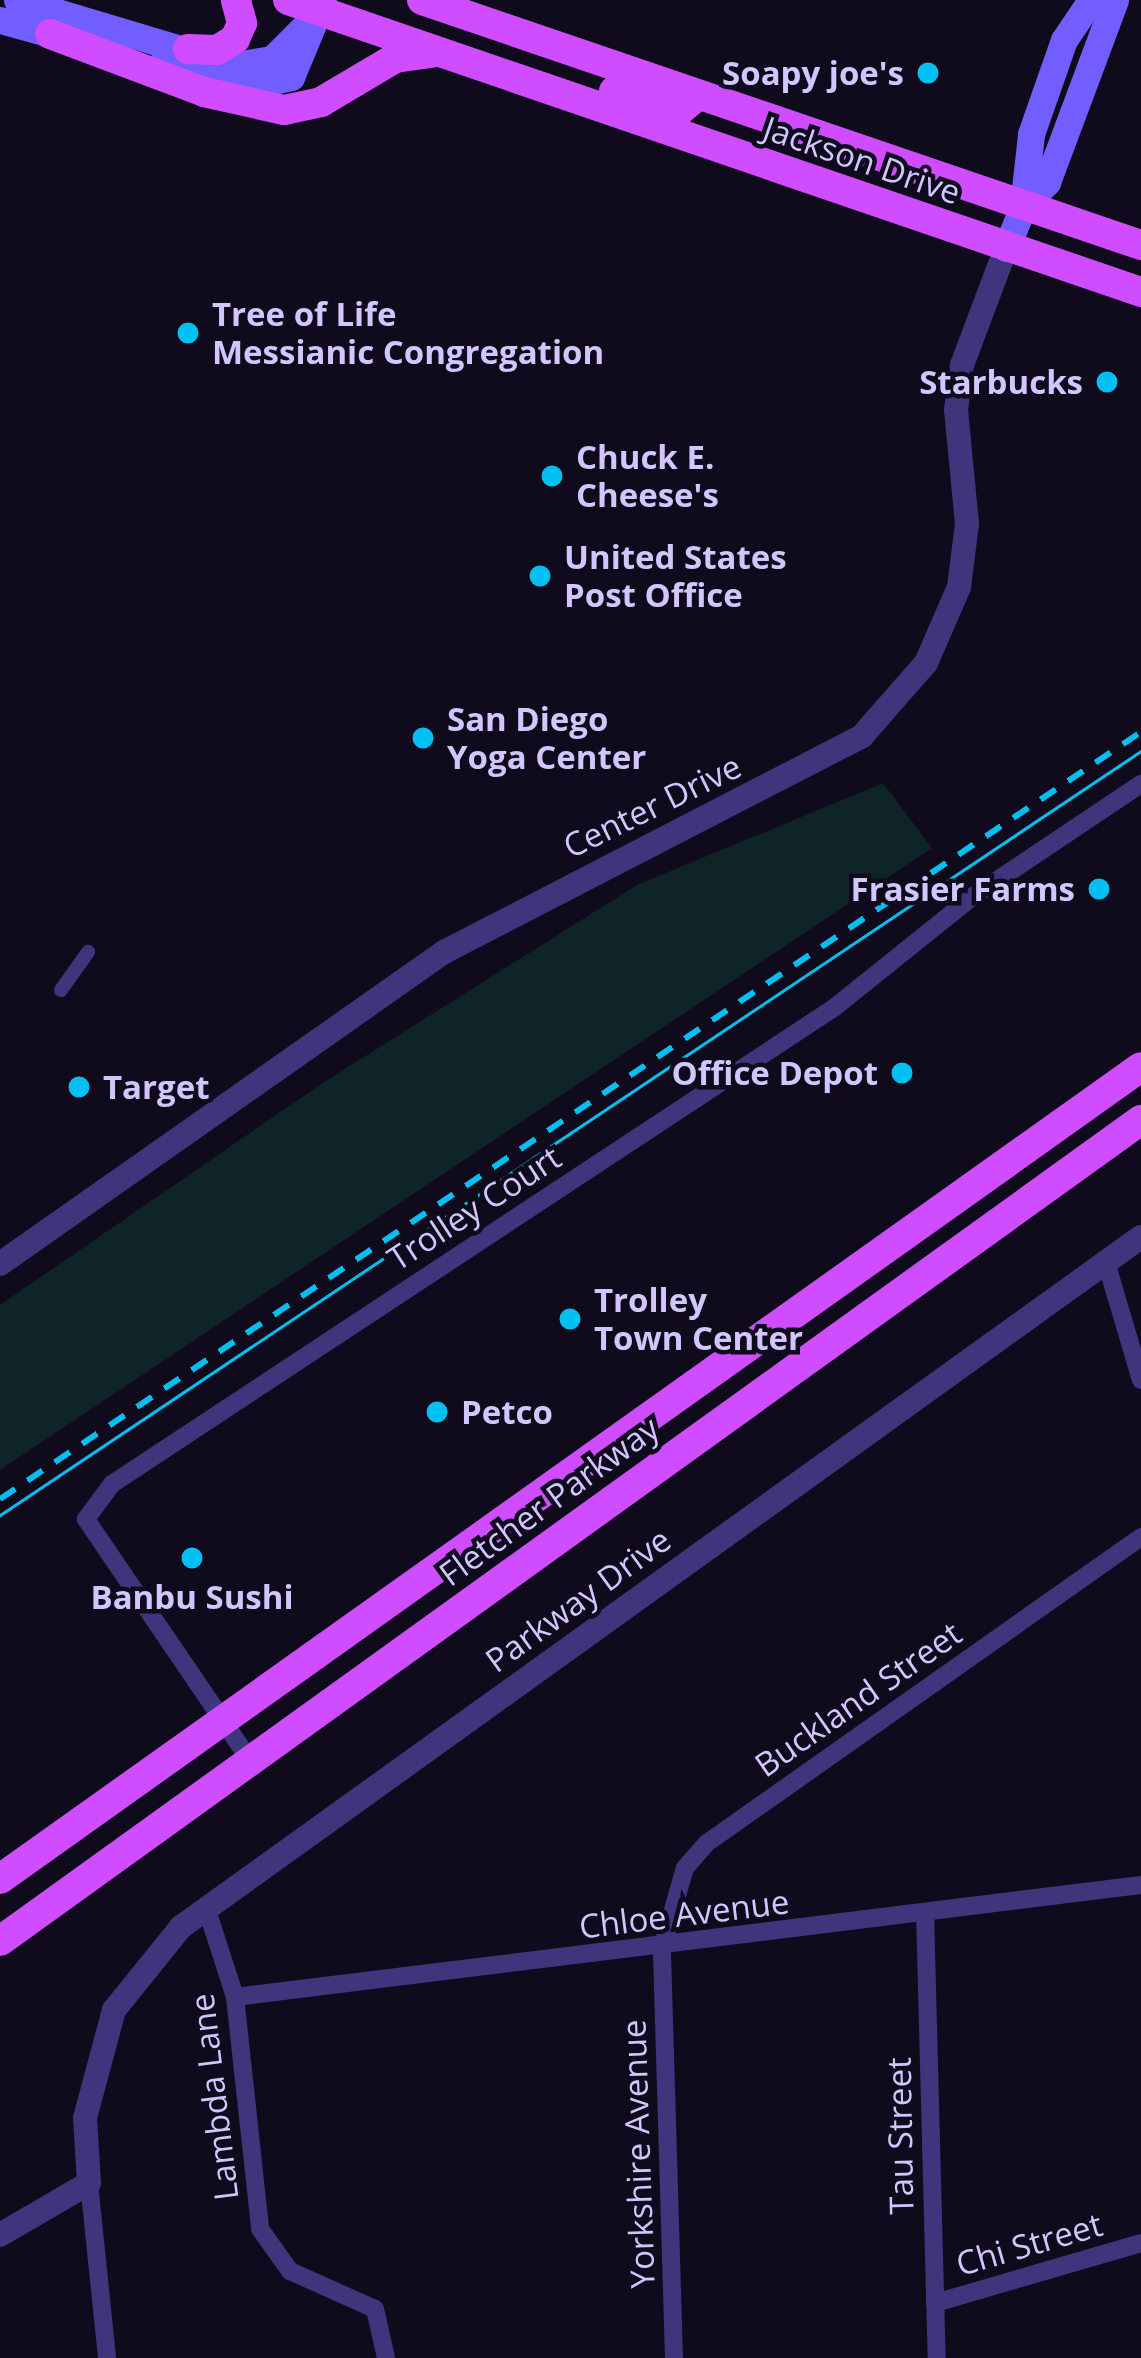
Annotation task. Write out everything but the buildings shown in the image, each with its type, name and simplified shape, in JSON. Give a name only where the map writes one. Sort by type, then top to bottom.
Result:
[{"type":"main road","points":[[17,0],[188,49],[211,61],[258,63],[284,51],[322,6]]},
{"type":"main road","points":[[188,49],[217,50],[235,39],[242,23],[236,0]]},
{"type":"main road","name":"Jackson Drive","points":[[288,0],[322,6],[549,90],[1141,292]]},
{"type":"main road","name":"Jackson Drive","points":[[422,0],[1141,245]]},
{"type":"main road","points":[[451,0],[489,24]]},
{"type":"main road","name":"Center Drive","points":[[1006,248],[1023,207],[1031,134],[1064,40],[1091,0]]},
{"type":"main road","name":"Center Drive","points":[[1023,207],[1047,182],[1115,0]]},
{"type":"main road","points":[[0,20],[265,83],[291,77],[303,64],[322,6]]},
{"type":"main road","points":[[50,34],[204,92],[284,110],[321,102],[395,58],[445,53]]},
{"type":"main road","points":[[549,90],[610,90],[679,111],[693,107],[698,94]]},
{"type":"main road","name":"Fletcher Parkway","points":[[0,1879],[1141,1067]]},
{"type":"main road","name":"Fletcher Parkway","points":[[0,1941],[1141,1120]]},
{"type":"street","name":"Center Drive","points":[[0,1264],[444,952],[862,736],[926,663],[959,587],[968,524],[959,386],[1006,248]]},
{"type":"street","name":"Trolley Court","points":[[251,1762],[86,1519],[112,1484],[835,1007],[975,895],[1141,784]]},
{"type":"street","points":[[62,990],[88,952]]},
{"type":"street","name":"Parkway Drive","points":[[89,2183],[85,2118],[114,2010],[143,1965],[206,1907],[1141,1237]]},
{"type":"street","points":[[1106,1262],[1141,1380]]},
{"type":"street","name":"Buckland Street","points":[[662,1948],[685,1868],[706,1843],[1141,1537]]},
{"type":"street","name":"Chloe Avenue","points":[[235,1997],[662,1948],[1141,1885]]},
{"type":"street","name":"Lambda Lane","points":[[206,1907],[235,1997],[260,2229],[290,2271],[374,2309],[386,2358]]},
{"type":"street","name":"Tau Street","points":[[925,1912],[937,2358]]},
{"type":"street","name":"Yorkshire Avenue","points":[[662,1948],[674,2358]]},
{"type":"street","points":[[0,2235],[89,2183],[107,2358]]},
{"type":"street","name":"Chi Street","points":[[934,2303],[1141,2243]]},
{"type":"green space","points":[[883,783],[932,848],[0,1470],[0,1305],[321,1084],[637,885]]},
{"type":"tram line","points":[[0,1515],[1141,751]]},
{"type":"railway","points":[[0,1499],[1141,732]]},
{"type":"place","name":"Soapy joe's","points":[[928,73]]},
{"type":"place","name":"Tree of Life Messianic Congregation","points":[[188,333]]},
{"type":"place","name":"Starbucks","points":[[1107,382]]},
{"type":"place","name":"Chuck E. Cheese's","points":[[552,476]]},
{"type":"place","name":"United States Post Office","points":[[540,576]]},
{"type":"place","name":"San Diego Yoga Center","points":[[423,738]]},
{"type":"place","name":"Frasier Farms","points":[[1099,889]]},
{"type":"place","name":"Office Depot","points":[[902,1073]]},
{"type":"place","name":"Target","points":[[79,1087]]},
{"type":"place","name":"Trolley Town Center","points":[[570,1319]]},
{"type":"place","name":"Petco","points":[[437,1412]]},
{"type":"place","name":"Banbu Sushi","points":[[192,1558]]}]
